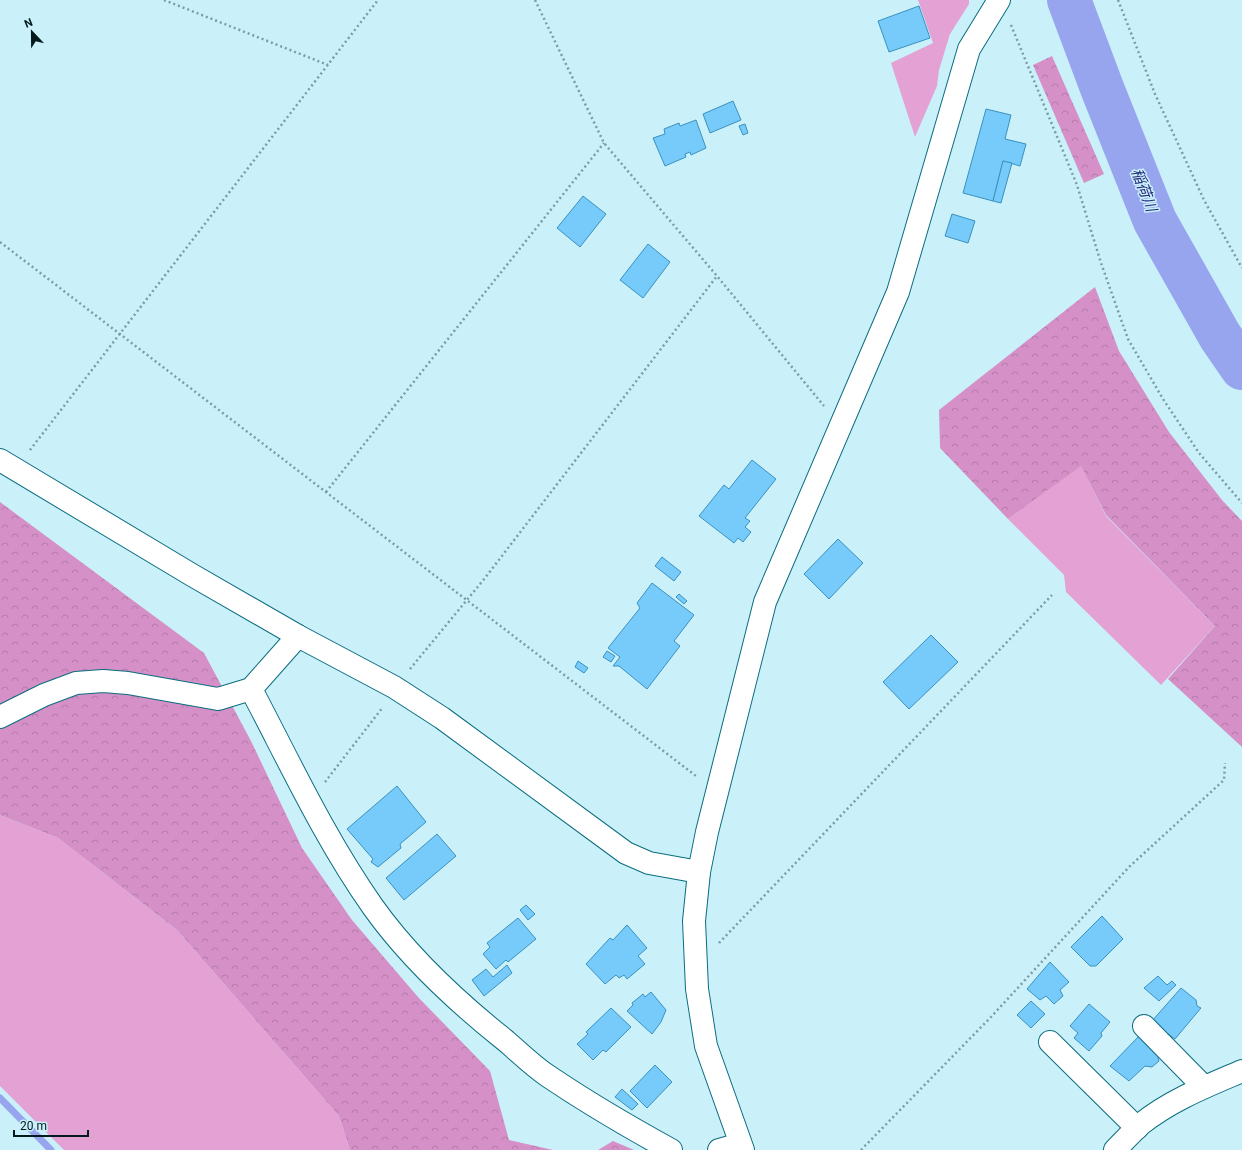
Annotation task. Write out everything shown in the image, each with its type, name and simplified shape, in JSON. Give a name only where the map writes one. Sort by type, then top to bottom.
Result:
[{"type":"street","points":[[734,1148],[706,1046],[695,968],[694,920],[699,872],[718,789],[765,602],[841,421],[898,292],[969,50],[999,0]]},
{"type":"street","points":[[7,465],[298,636],[398,689],[442,718],[626,853],[649,863],[699,872]]},
{"type":"street","points":[[0,717],[44,695],[76,683],[103,681],[128,683],[218,699],[252,689],[298,636]]},
{"type":"street","points":[[252,689],[337,852],[374,908],[406,949],[446,990],[482,1022],[547,1075],[610,1116],[672,1150]]},
{"type":"street","points":[[1144,1026],[1204,1087]]},
{"type":"street","points":[[1050,1042],[1137,1128]]},
{"type":"street","points":[[1115,1150],[1137,1128],[1163,1108],[1204,1087],[1242,1071]]},
{"type":"path","points":[[164,0],[328,65]]},
{"type":"path","points":[[7,465],[120,334],[378,0]]},
{"type":"path","points":[[535,0],[604,143],[717,276],[826,408],[841,421]]},
{"type":"path","points":[[1118,0],[1155,94],[1204,200],[1242,267]]},
{"type":"path","points":[[1010,21],[1077,185],[1101,263],[1128,340],[1162,399],[1199,454],[1242,503]]},
{"type":"path","points":[[326,492],[604,143]]},
{"type":"path","points":[[0,242],[694,775],[718,789]]},
{"type":"path","points":[[311,802],[398,689],[410,670],[717,276]]},
{"type":"path","points":[[695,968],[1052,595]]},
{"type":"path","points":[[861,1150],[991,1017],[1129,867],[1224,780],[1225,763]]},
{"type":"shaded area","points":[[918,0],[969,0],[969,4],[950,34],[939,70],[937,86],[915,137],[891,63],[933,43]]},
{"type":"shaded area","points":[[1081,465],[1106,516],[1215,626],[1161,685],[1066,592],[1064,575],[1008,519]]},
{"type":"shaded area","points":[[0,815],[58,838],[177,930],[339,1116],[350,1150],[64,1150],[0,1086]]},
{"type":"green space","points":[[1052,56],[1104,174],[1084,183],[1033,65]]},
{"type":"green space","points":[[1095,287],[1119,351],[1169,432],[1222,500],[1242,521],[1242,747],[1168,679],[1215,626],[1106,515],[1081,466],[1008,519],[940,448],[939,410]]},
{"type":"green space","points":[[0,502],[204,653],[251,741],[302,848],[352,920],[418,997],[490,1071],[509,1140],[553,1150],[350,1150],[339,1116],[177,930],[58,838],[0,815]]},
{"type":"green space","points":[[613,1141],[634,1150],[598,1150]]},
{"type":"building","points":[[919,6],[930,38],[889,52],[878,21]]},
{"type":"building","points":[[733,101],[741,120],[710,133],[703,114]]},
{"type":"building","points":[[986,109],[1011,115],[1005,139],[1026,144],[1020,166],[1003,161],[993,201],[963,193]]},
{"type":"building","points":[[696,120],[706,148],[691,155],[690,152],[685,154],[686,157],[665,166],[653,138],[665,134],[664,129],[679,123],[680,126]]},
{"type":"building","points":[[745,124],[748,133],[743,135],[739,126]]},
{"type":"building","points":[[1003,161],[1012,163],[1001,203],[993,201]]},
{"type":"building","points":[[583,196],[606,214],[580,247],[557,228]]},
{"type":"building","points":[[952,214],[975,221],[968,243],[945,236]]},
{"type":"building","points":[[648,244],[670,262],[643,298],[620,280]]},
{"type":"building","points":[[752,460],[776,479],[745,518],[750,521],[745,527],[751,532],[743,542],[738,538],[734,543],[699,516],[724,485],[729,489]]},
{"type":"building","points":[[838,539],[863,563],[829,599],[804,574]]},
{"type":"building","points":[[662,557],[681,572],[674,581],[655,566]]},
{"type":"building","points":[[652,583],[694,615],[674,641],[680,646],[647,689],[619,666],[613,666],[620,657],[608,648],[640,608],[637,603]]},
{"type":"building","points":[[679,594],[687,601],[684,604],[676,597]]},
{"type":"building","points":[[931,635],[958,662],[909,709],[883,682]]},
{"type":"building","points":[[607,651],[615,656],[611,662],[603,657]]},
{"type":"building","points":[[578,661],[588,668],[584,673],[575,667]]},
{"type":"building","points":[[397,786],[426,822],[400,844],[401,848],[378,867],[371,862],[373,859],[347,829]]},
{"type":"building","points":[[437,834],[456,856],[404,900],[386,878]]},
{"type":"building","points":[[526,905],[535,914],[528,920],[520,910]]},
{"type":"building","points":[[1102,916],[1123,939],[1096,966],[1090,966],[1071,947]]},
{"type":"building","points":[[518,918],[536,939],[508,962],[506,960],[496,969],[483,954],[490,947],[487,943]]},
{"type":"building","points":[[627,925],[647,948],[638,956],[645,964],[627,979],[624,975],[619,978],[616,975],[605,984],[586,964],[610,938],[613,940]]},
{"type":"building","points":[[1050,962],[1069,982],[1060,990],[1063,996],[1054,1004],[1046,996],[1040,1000],[1027,989]]},
{"type":"building","points":[[507,965],[512,973],[484,996],[472,980],[486,969],[493,977]]},
{"type":"building","points":[[1158,976],[1167,985],[1172,981],[1176,985],[1159,1001],[1144,988]]},
{"type":"building","points":[[1181,988],[1196,1000],[1197,1006],[1201,1008],[1175,1039],[1162,1031],[1152,1021]]},
{"type":"building","points":[[651,992],[666,1010],[661,1022],[652,1034],[627,1011],[633,1005],[632,1003],[643,994],[645,997]]},
{"type":"building","points":[[1031,1001],[1045,1014],[1031,1028],[1017,1015]]},
{"type":"building","points":[[1089,1004],[1110,1022],[1101,1033],[1102,1036],[1089,1051],[1074,1038],[1078,1033],[1070,1026]]},
{"type":"building","points":[[611,1008],[631,1027],[606,1052],[603,1050],[593,1060],[577,1044],[588,1034],[586,1032]]},
{"type":"building","points":[[1140,1035],[1159,1056],[1159,1061],[1152,1067],[1145,1066],[1129,1081],[1110,1066]]},
{"type":"building","points":[[655,1065],[672,1082],[647,1108],[630,1091]]},
{"type":"building","points":[[622,1089],[638,1104],[632,1110],[615,1097]]},
{"type":"waterway","name":"稲荷川","points":[[1069,0],[1155,221],[1220,336],[1242,368]]},
{"type":"waterway","points":[[0,1098],[51,1150]]}]
